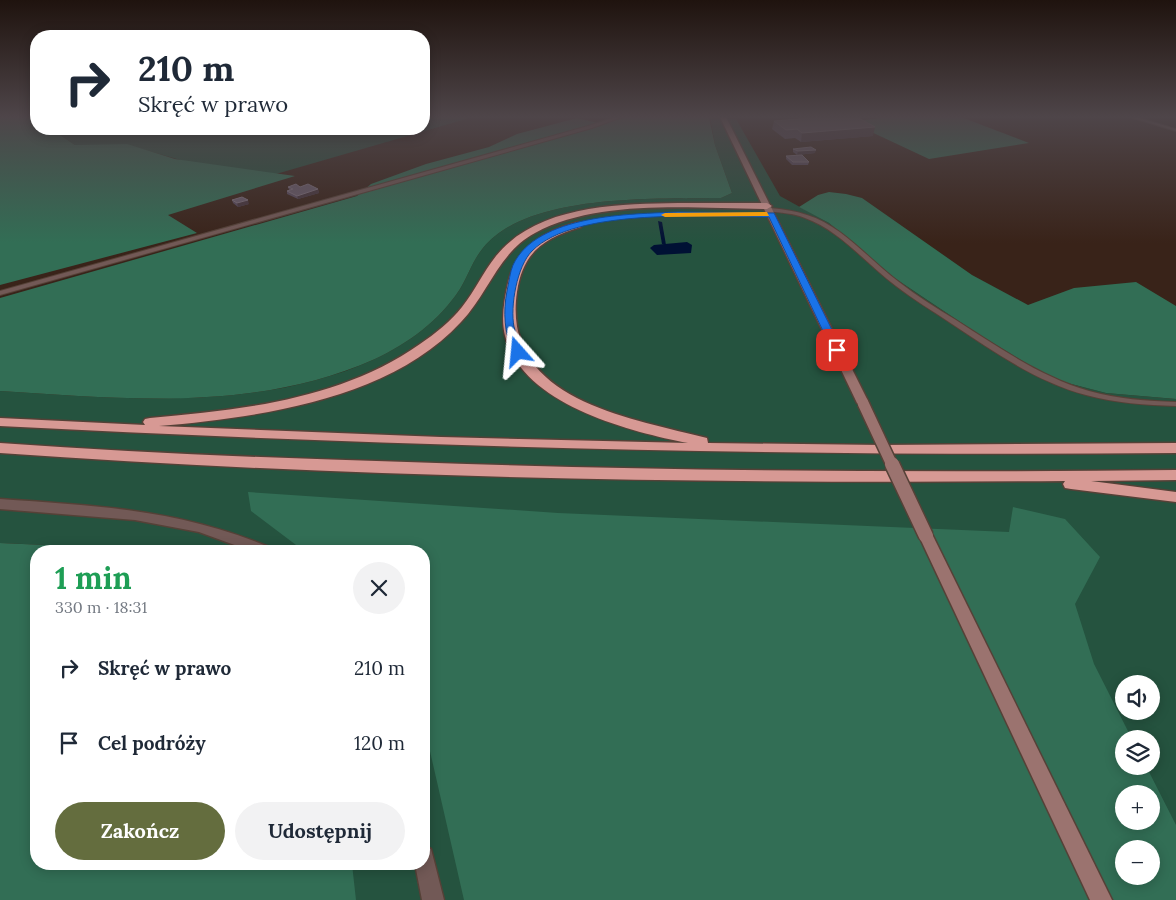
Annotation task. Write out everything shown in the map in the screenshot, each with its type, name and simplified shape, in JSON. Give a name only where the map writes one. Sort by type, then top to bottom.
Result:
[{"type":"highway","points":[[41,424],[113,424],[196,418],[266,408],[309,398],[376,374],[427,346],[443,333],[465,310],[505,249],[526,234],[546,224],[582,214],[623,209],[769,210]]},
{"type":"highway","points":[[769,210],[630,216],[566,228],[535,244],[520,259],[513,278],[509,314],[513,342],[523,361],[550,386],[577,403],[615,418],[660,432],[714,442],[774,449]]},
{"type":"highway","points":[[0,422],[387,440],[774,449],[1176,448]]},
{"type":"highway","points":[[0,448],[285,463],[740,476],[1033,477],[1176,475]]},
{"type":"highway","points":[[1033,477],[1122,492],[1176,497]]},
{"type":"main road","points":[[744,159],[1101,900]]},
{"type":"street","points":[[0,504],[126,514],[162,519],[217,531],[250,545]]},
{"type":"street","points":[[427,870],[433,900]]},
{"type":"lane","points":[[0,293],[476,159]]},
{"type":"lane","points":[[769,210],[796,212],[824,222],[888,277],[1016,362],[1048,380],[1108,400],[1145,404],[1176,404]]},
{"type":"green space","points":[[0,159],[175,159],[295,176],[168,215],[197,233],[0,285]]},
{"type":"green space","points":[[177,159],[328,159],[276,174],[198,165]]},
{"type":"green space","points":[[445,159],[720,159],[732,193],[721,198],[663,198],[595,203],[561,208],[530,217],[503,230],[483,248],[452,301],[422,330],[400,346],[375,359],[330,376],[284,387],[237,395],[190,398],[95,397],[0,391],[0,298],[357,196],[371,184]]},
{"type":"green space","points":[[720,159],[759,159],[780,196],[829,223],[893,277],[978,334],[1052,379],[1106,393],[1176,399],[1176,900],[355,900],[352,870],[430,870],[430,545],[45,545],[0,543],[0,391],[95,397],[190,398],[238,395],[285,387],[330,376],[375,359],[400,346],[422,330],[452,301],[483,248],[503,230],[530,217],[561,208],[594,203],[663,198],[721,198],[732,193]]},
{"type":"green space","points":[[829,192],[862,198],[972,275],[1028,305],[1074,288],[1136,282],[1176,306],[1176,399],[1106,393],[1052,379],[978,334],[893,277],[829,223],[799,207],[818,195]]},
{"type":"green space","points":[[248,492],[558,513],[1009,532],[1013,507],[1065,519],[1100,557],[1075,604],[1094,664],[1115,705],[1115,720],[1122,720],[1127,730],[1115,730],[1115,775],[1151,775],[1156,785],[1115,785],[1115,830],[1160,830],[1160,794],[1176,825],[1176,900],[464,900],[430,751],[430,545],[296,545],[251,511]]},
{"type":"green space","points":[[0,543],[45,545],[30,545],[30,870],[353,870],[356,900],[0,900]]},
{"type":"water","points":[[687,242],[692,245],[691,253],[657,255],[650,248],[654,245]]},
{"type":"building","points":[[790,159],[806,159],[809,162],[793,162]]},
{"type":"building","points":[[296,184],[300,187],[308,184],[318,189],[297,196],[287,191],[293,189],[288,187]]},
{"type":"building","points":[[242,197],[248,200],[237,203],[232,200]]},
{"type":"waterway","points":[[660,222],[664,244]]},
{"type":"slow traffic","points":[[665,215],[767,214]]},
{"type":"route","points":[[518,352],[509,326],[510,296],[517,265],[529,248],[550,235],[583,223],[623,217],[678,214],[771,214],[837,350]]}]
